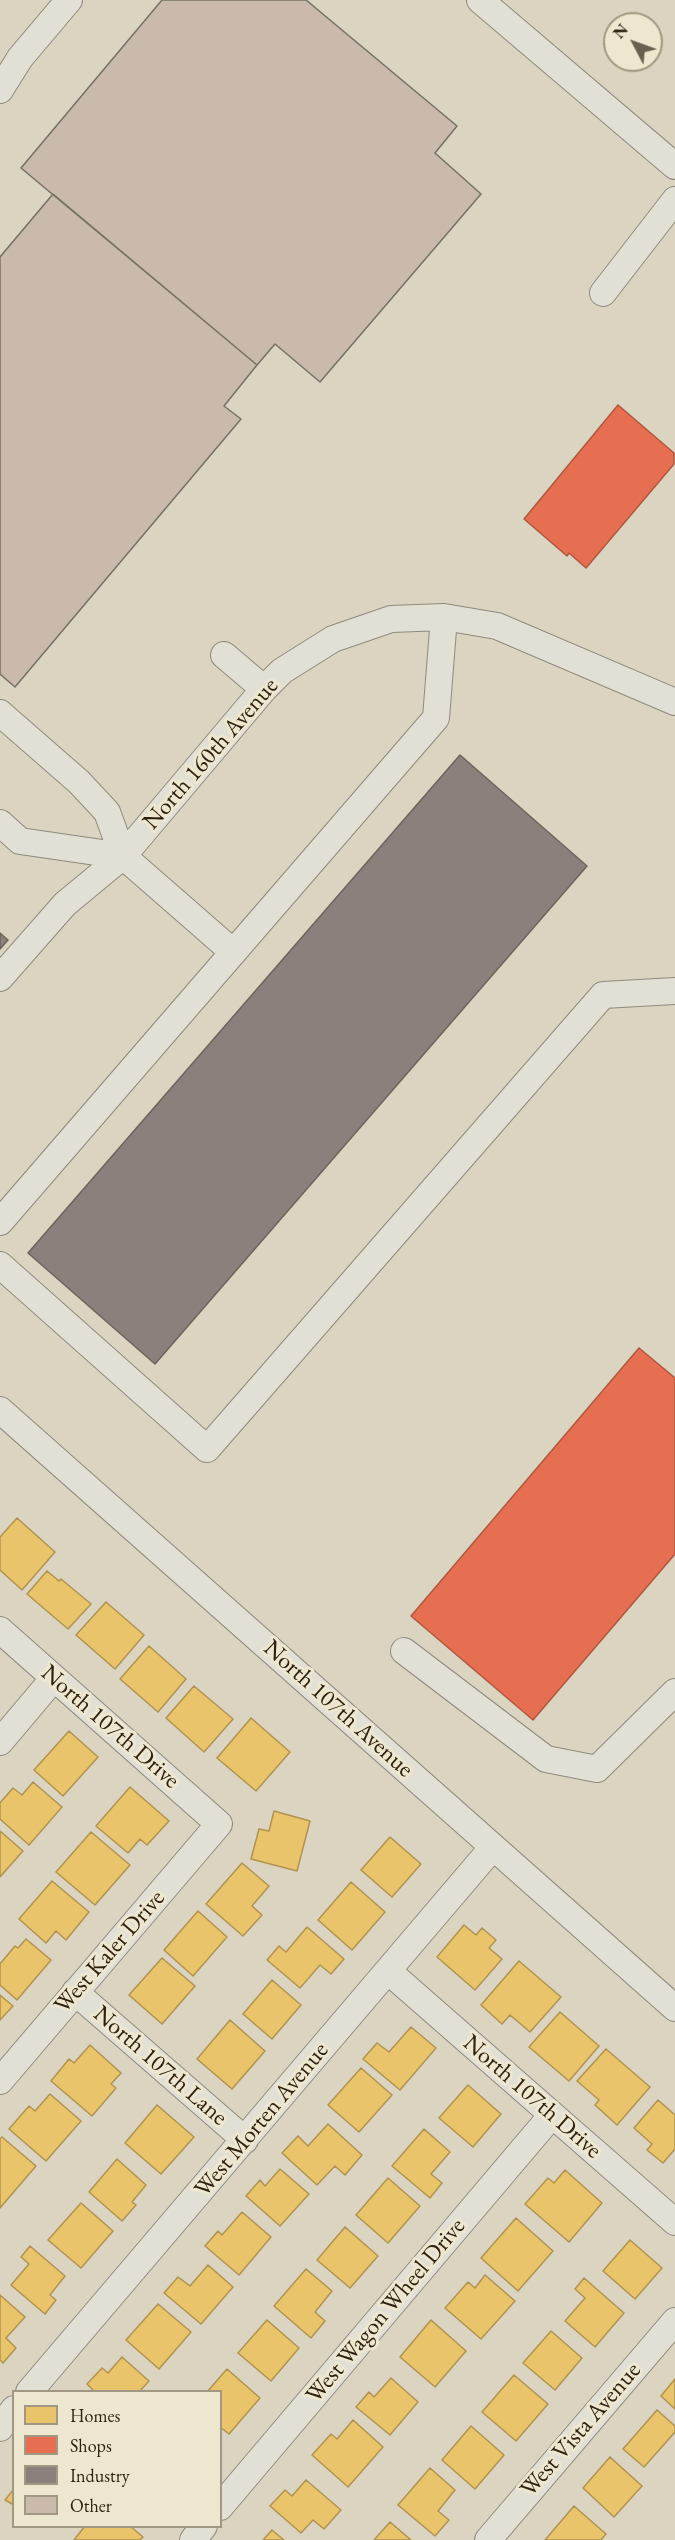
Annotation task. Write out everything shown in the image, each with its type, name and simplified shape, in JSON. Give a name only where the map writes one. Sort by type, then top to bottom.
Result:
[{"type":"street","points":[[0,90],[20,58],[69,0]]},
{"type":"street","points":[[480,0],[675,166]]},
{"type":"street","points":[[603,293],[675,200]]},
{"type":"street","points":[[0,1221],[436,718],[444,617]]},
{"type":"street","name":"North 160th Avenue","points":[[0,978],[64,904],[123,856],[264,688],[282,671],[333,639],[391,619],[444,617],[497,626],[675,702]]},
{"type":"street","points":[[224,655],[264,688]]},
{"type":"street","points":[[0,713],[79,782],[107,812],[123,856],[233,952]]},
{"type":"street","points":[[0,823],[20,841],[123,856]]},
{"type":"street","points":[[0,1265],[207,1449],[603,994],[675,991]]},
{"type":"street","name":"North 107th Avenue","points":[[0,1410],[675,2008]]},
{"type":"street","name":"North 107th Drive","points":[[0,1630],[219,1824]]},
{"type":"street","points":[[404,1651],[546,1759],[597,1769],[675,1692]]},
{"type":"street","points":[[0,1743],[54,1678]]},
{"type":"street","name":"West Kaler Drive","points":[[0,2081],[219,1824]]},
{"type":"street","name":"West Morten Avenue","points":[[30,2390],[493,1846]]},
{"type":"street","name":"North 107th Drive","points":[[388,1971],[675,2222]]},
{"type":"street","name":"North 107th Lane","points":[[75,1992],[245,2140]]},
{"type":"street","name":"West Wagon Wheel Drive","points":[[222,2505],[552,2115]]},
{"type":"street","name":"West Vista Avenue","points":[[488,2540],[675,2321]]},
{"type":"street","points":[[0,2428],[12,2412]]},
{"type":"street","points":[[193,2540],[202,2528]]},
{"type":"building: Homes","points":[[17,1518],[55,1552],[22,1590],[0,1570],[0,1537]]},
{"type":"building: Homes","points":[[47,1571],[59,1581],[61,1579],[91,1604],[68,1629],[27,1594]]},
{"type":"building: Homes","points":[[106,1602],[144,1635],[115,1669],[76,1635]]},
{"type":"building: Homes","points":[[149,1646],[186,1679],[158,1712],[120,1679]]},
{"type":"building: Homes","points":[[194,1686],[233,1719],[204,1752],[166,1718]]},
{"type":"building: Homes","points":[[251,1718],[290,1752],[256,1791],[217,1758]]},
{"type":"building: Homes","points":[[69,1731],[98,1757],[63,1796],[34,1770]]},
{"type":"building: Homes","points":[[33,1782],[62,1807],[29,1845],[0,1819],[0,1803],[13,1788],[22,1795]]},
{"type":"building: Homes","points":[[130,1787],[169,1821],[147,1845],[140,1839],[128,1853],[96,1826]]},
{"type":"building: Homes","points":[[274,1811],[310,1821],[297,1871],[251,1859],[259,1829],[269,1831]]},
{"type":"building: Homes","points":[[0,1831],[23,1851],[0,1877]]},
{"type":"building: Homes","points":[[91,1832],[130,1865],[95,1905],[56,1872]]},
{"type":"building: Homes","points":[[390,1837],[421,1864],[392,1897],[361,1870]]},
{"type":"building: Homes","points":[[242,1863],[269,1886],[252,1906],[262,1915],[243,1936],[206,1904]]},
{"type":"building: Homes","points":[[52,1881],[89,1912],[66,1940],[56,1931],[46,1943],[19,1919]]},
{"type":"building: Homes","points":[[351,1882],[385,1912],[352,1950],[318,1920]]},
{"type":"building: Homes","points":[[198,1911],[227,1937],[193,1976],[164,1950]]},
{"type":"building: Homes","points":[[464,1925],[476,1935],[482,1928],[496,1940],[489,1948],[502,1959],[475,1990],[437,1957]]},
{"type":"building: Homes","points":[[307,1927],[344,1959],[331,1974],[320,1965],[300,1988],[267,1960],[279,1946],[286,1952]]},
{"type":"building: Homes","points":[[26,1939],[51,1960],[17,2000],[0,1985],[0,1964],[15,1946],[18,1948]]},
{"type":"building: Homes","points":[[162,1958],[195,1986],[162,2024],[129,1995]]},
{"type":"building: Homes","points":[[519,1961],[561,1997],[530,2032],[510,2015],[502,2024],[481,2005]]},
{"type":"building: Homes","points":[[272,1980],[301,2005],[272,2039],[243,2014]]},
{"type":"building: Homes","points":[[0,1995],[13,2006],[0,2020]]},
{"type":"building: Homes","points":[[560,2012],[599,2046],[569,2081],[529,2047]]},
{"type":"building: Homes","points":[[230,2020],[265,2051],[232,2089],[197,2059]]},
{"type":"building: Homes","points":[[411,2027],[436,2048],[400,2090],[363,2059],[377,2043],[389,2052]]},
{"type":"building: Homes","points":[[90,2045],[121,2073],[111,2084],[116,2088],[92,2116],[51,2081],[69,2059],[74,2063]]},
{"type":"building: Homes","points":[[606,2049],[650,2087],[617,2125],[595,2105],[599,2100],[577,2081]]},
{"type":"building: Homes","points":[[361,2068],[392,2095],[359,2132],[328,2105]]},
{"type":"building: Homes","points":[[468,2085],[501,2114],[473,2147],[439,2118]]},
{"type":"building: Homes","points":[[50,2094],[81,2121],[46,2161],[9,2129],[29,2106],[35,2111]]},
{"type":"building: Homes","points":[[658,2100],[675,2115],[675,2149],[663,2163],[647,2150],[652,2144],[634,2128]]},
{"type":"building: Homes","points":[[157,2105],[194,2137],[161,2174],[125,2143]]},
{"type":"building: Homes","points":[[328,2124],[362,2155],[345,2175],[335,2166],[317,2185],[282,2153],[298,2136],[308,2146]]},
{"type":"building: Homes","points":[[424,2129],[450,2152],[431,2174],[442,2183],[430,2198],[392,2166]]},
{"type":"building: Homes","points":[[2,2137],[36,2166],[0,2208],[0,2139]]},
{"type":"building: Homes","points":[[117,2159],[146,2185],[132,2202],[136,2205],[122,2221],[89,2192]]},
{"type":"building: Homes","points":[[280,2169],[309,2194],[280,2226],[246,2196],[260,2180],[265,2186]]},
{"type":"building: Homes","points":[[565,2170],[602,2203],[569,2242],[525,2204],[548,2178],[554,2183]]},
{"type":"building: Homes","points":[[388,2178],[420,2206],[388,2243],[356,2215]]},
{"type":"building: Homes","points":[[81,2203],[113,2231],[81,2268],[48,2240]]},
{"type":"building: Homes","points":[[242,2212],[271,2237],[239,2275],[205,2246],[218,2231],[222,2235]]},
{"type":"building: Homes","points":[[516,2218],[553,2251],[518,2291],[481,2258]]},
{"type":"building: Homes","points":[[345,2227],[378,2256],[350,2288],[317,2260]]},
{"type":"building: Homes","points":[[630,2240],[662,2268],[635,2299],[603,2271]]},
{"type":"building: Homes","points":[[30,2246],[65,2276],[50,2295],[56,2300],[45,2314],[11,2285],[29,2264],[21,2257]]},
{"type":"building: Homes","points":[[208,2265],[233,2287],[201,2324],[164,2293],[178,2277],[190,2286]]},
{"type":"building: Homes","points":[[306,2269],[332,2291],[315,2312],[325,2321],[311,2338],[274,2306]]},
{"type":"building: Homes","points":[[485,2275],[515,2301],[481,2339],[445,2308],[468,2282],[475,2288]]},
{"type":"building: Homes","points":[[584,2278],[624,2313],[595,2347],[565,2321],[585,2298],[575,2289]]},
{"type":"building: Homes","points":[[0,2295],[25,2317],[6,2338],[16,2348],[3,2363],[0,2360]]},
{"type":"building: Homes","points":[[158,2304],[191,2332],[159,2369],[126,2340]]},
{"type":"building: Homes","points":[[267,2320],[299,2348],[271,2381],[238,2353]]},
{"type":"building: Homes","points":[[431,2320],[466,2351],[435,2387],[400,2357]]},
{"type":"building: Homes","points":[[551,2331],[582,2358],[555,2390],[523,2363]]},
{"type":"building: Homes","points":[[122,2357],[149,2381],[141,2390],[93,2390],[87,2384],[102,2368],[108,2373]]},
{"type":"building: Homes","points":[[227,2369],[260,2398],[229,2434],[222,2429],[222,2390],[209,2390]]},
{"type":"building: Homes","points":[[514,2375],[548,2404],[516,2441],[482,2412]]},
{"type":"building: Homes","points":[[391,2378],[418,2402],[390,2435],[356,2407],[369,2392],[374,2397]]},
{"type":"building: Homes","points":[[675,2379],[675,2409],[661,2396]]},
{"type":"building: Homes","points":[[657,2410],[675,2426],[675,2432],[644,2467],[623,2449]]},
{"type":"building: Homes","points":[[353,2420],[383,2447],[348,2487],[312,2455],[331,2434],[337,2439]]},
{"type":"building: Homes","points":[[471,2426],[504,2455],[475,2489],[442,2460]]},
{"type":"building: Homes","points":[[610,2457],[642,2486],[614,2517],[583,2488]]},
{"type":"building: Homes","points":[[430,2468],[455,2490],[438,2511],[449,2520],[435,2536],[398,2505]]},
{"type":"building: Homes","points":[[306,2480],[341,2510],[324,2529],[313,2520],[301,2533],[270,2506],[285,2490],[292,2496]]},
{"type":"building: Homes","points":[[12,2491],[12,2504],[5,2500]]},
{"type":"building: Homes","points":[[574,2506],[606,2534],[601,2540],[545,2540]]},
{"type":"building: Homes","points":[[390,2522],[411,2540],[374,2540]]},
{"type":"building: Homes","points":[[83,2528],[132,2528],[143,2537],[140,2540],[74,2540]]},
{"type":"building: Homes","points":[[272,2530],[284,2540],[263,2540]]},
{"type":"building: Shops","points":[[618,405],[674,453],[674,464],[586,568],[569,553],[567,556],[524,519]]},
{"type":"building: Shops","points":[[639,1348],[675,1378],[675,1554],[533,1720],[411,1616]]},
{"type":"building: Industry","points":[[460,755],[587,866],[155,1364],[28,1253]]},
{"type":"building: Industry","points":[[0,933],[8,940],[0,949]]},
{"type":"building: Other","points":[[162,0],[306,0],[457,126],[435,153],[481,194],[320,382],[275,344],[257,365],[21,168]]},
{"type":"building: Other","points":[[53,194],[257,365],[224,406],[241,419],[15,687],[0,674],[0,257]]}]
